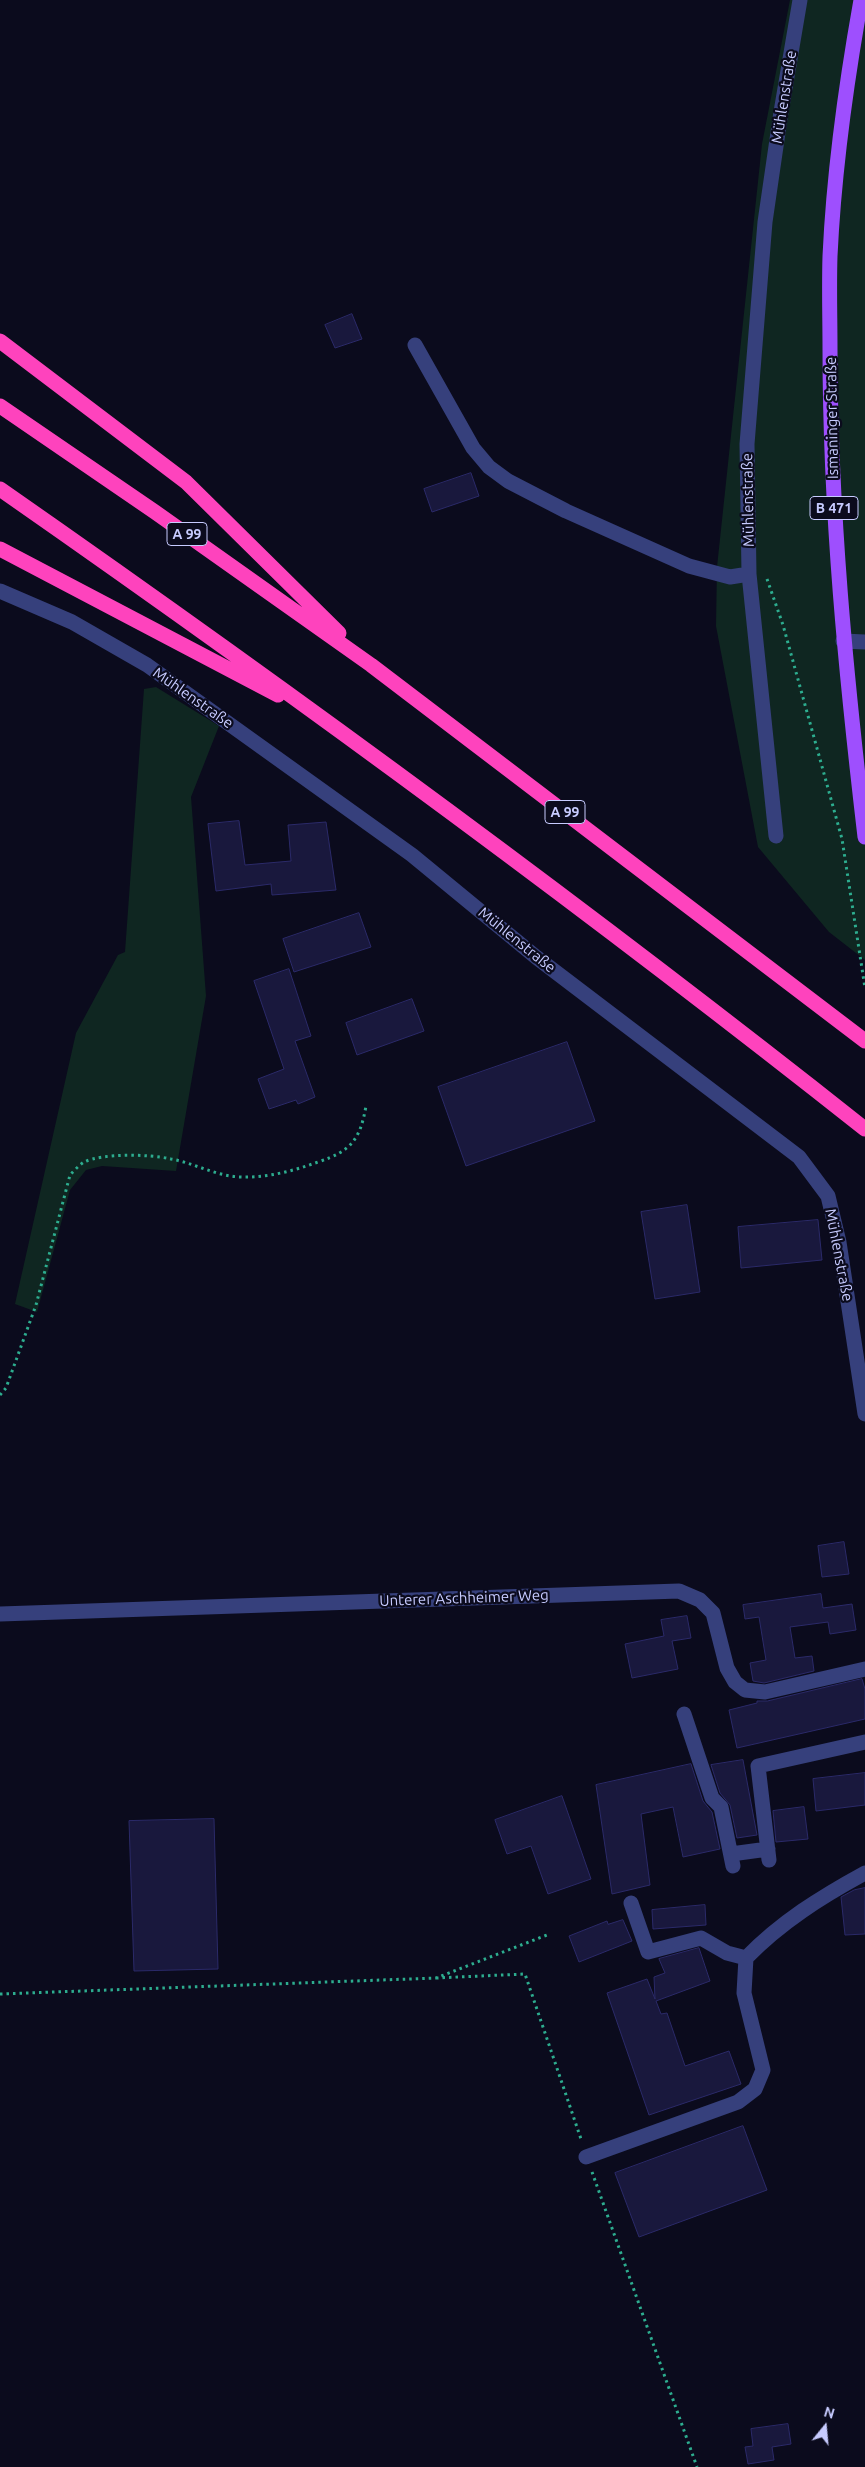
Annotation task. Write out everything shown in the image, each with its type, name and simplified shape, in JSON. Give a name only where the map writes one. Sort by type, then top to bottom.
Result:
[{"type":"highway","points":[[0,341],[186,482],[371,665]]},
{"type":"highway","name":"A 99","points":[[0,406],[155,512],[371,665],[865,1041]]},
{"type":"highway","points":[[0,489],[326,719],[629,944],[865,1129]]},
{"type":"highway","points":[[0,549],[326,719]]},
{"type":"main road","name":"Ismaninger Straße","points":[[861,0],[840,135],[830,256],[833,490],[843,641],[865,837]]},
{"type":"street","name":"Mühlenstraße","points":[[776,836],[749,574],[747,444],[765,222],[800,0]]},
{"type":"street","points":[[415,345],[474,448],[489,467],[508,481],[566,511],[689,566],[730,578],[749,574]]},
{"type":"street","name":"Mühlenstraße","points":[[0,591],[72,622],[147,665],[412,855],[536,957],[799,1157],[828,1196],[839,1242],[865,1414]]},
{"type":"street","points":[[843,641],[865,642]]},
{"type":"street","name":"Unterer Aschheimer Weg","points":[[0,1614],[679,1591],[700,1600],[713,1613],[727,1668],[735,1682],[745,1690],[765,1692],[865,1669]]},
{"type":"street","points":[[684,1714],[712,1798],[721,1807],[732,1860],[769,1855],[758,1766],[865,1742]]},
{"type":"street","points":[[586,2156],[738,2102],[756,2089],[763,2070],[744,1993],[746,1958],[772,1932],[824,1895],[865,1873]]},
{"type":"street","points":[[631,1903],[648,1952],[701,1938],[726,1953],[746,1958]]},
{"type":"path","points":[[764,571],[783,625],[837,820],[849,879],[865,988]]},
{"type":"path","points":[[0,1395],[6,1388],[36,1304],[70,1176],[82,1162],[104,1157],[156,1157],[172,1159],[238,1177],[264,1177],[299,1169],[340,1154],[356,1139],[366,1106]]},
{"type":"path","points":[[436,1978],[547,1935]]},
{"type":"path","points":[[0,1994],[526,1974],[586,2156],[696,2467]]},
{"type":"green space","points":[[790,0],[865,0],[865,960],[829,932],[758,847],[716,626],[717,567],[762,144]]},
{"type":"green space","points":[[156,687],[219,726],[191,797],[206,996],[176,1171],[102,1166],[86,1170],[70,1190],[37,1312],[15,1304],[76,1033],[118,955],[125,952],[144,689]]},
{"type":"building","points":[[352,314],[362,339],[335,348],[325,325]]},
{"type":"building","points":[[471,473],[479,496],[432,512],[424,489]]},
{"type":"building","points":[[239,821],[245,865],[291,861],[288,825],[326,822],[336,890],[272,895],[271,884],[216,891],[208,824]]},
{"type":"building","points":[[359,913],[371,947],[294,972],[283,939]]},
{"type":"building","points":[[289,969],[311,1036],[295,1041],[315,1097],[298,1104],[296,1100],[269,1109],[258,1079],[284,1069],[254,981]]},
{"type":"building","points":[[412,999],[424,1031],[357,1055],[346,1023]]},
{"type":"building","points":[[567,1042],[595,1121],[466,1166],[438,1087]]},
{"type":"building","points":[[687,1205],[700,1292],[655,1299],[641,1212]]},
{"type":"building","points":[[818,1220],[822,1260],[741,1268],[738,1227]]},
{"type":"building","points":[[844,1542],[849,1574],[822,1577],[818,1546]]},
{"type":"building","points":[[821,1594],[823,1608],[852,1604],[856,1630],[830,1634],[828,1622],[790,1627],[795,1658],[812,1656],[814,1671],[764,1683],[753,1681],[750,1663],[766,1660],[759,1617],[745,1619],[743,1605]]},
{"type":"building","points":[[687,1616],[691,1638],[672,1641],[678,1669],[632,1678],[625,1644],[664,1636],[661,1620]]},
{"type":"building","points":[[862,1679],[865,1689],[865,1719],[737,1748],[729,1710],[757,1703],[757,1701],[767,1701]]},
{"type":"building","points":[[743,1760],[757,1835],[737,1838],[730,1805],[720,1793],[711,1765]]},
{"type":"building","points":[[691,1764],[703,1801],[712,1812],[720,1849],[683,1857],[673,1807],[641,1814],[650,1885],[612,1894],[596,1785]]},
{"type":"building","points":[[865,1773],[865,1805],[816,1811],[813,1779]]},
{"type":"building","points":[[562,1796],[591,1879],[548,1894],[531,1846],[507,1854],[495,1820]]},
{"type":"building","points":[[804,1807],[808,1839],[776,1842],[773,1811]]},
{"type":"building","points":[[214,1819],[218,1969],[134,1971],[129,1821]]},
{"type":"building","points":[[865,1888],[865,1934],[845,1935],[841,1897],[854,1890]]},
{"type":"building","points":[[705,1905],[706,1925],[653,1929],[652,1910]]},
{"type":"building","points":[[623,1920],[632,1941],[579,1962],[569,1936],[607,1921],[608,1924]]},
{"type":"building","points":[[699,1948],[710,1981],[656,2001],[661,2014],[667,2013],[685,2066],[729,2051],[741,2084],[649,2115],[607,1993],[647,1979],[655,1999],[654,1977],[665,1973],[659,1959]]},
{"type":"building","points":[[743,2126],[767,2190],[639,2237],[615,2173]]},
{"type":"building","points":[[788,2424],[791,2444],[772,2447],[774,2460],[748,2464],[745,2447],[753,2446],[751,2429]]}]
